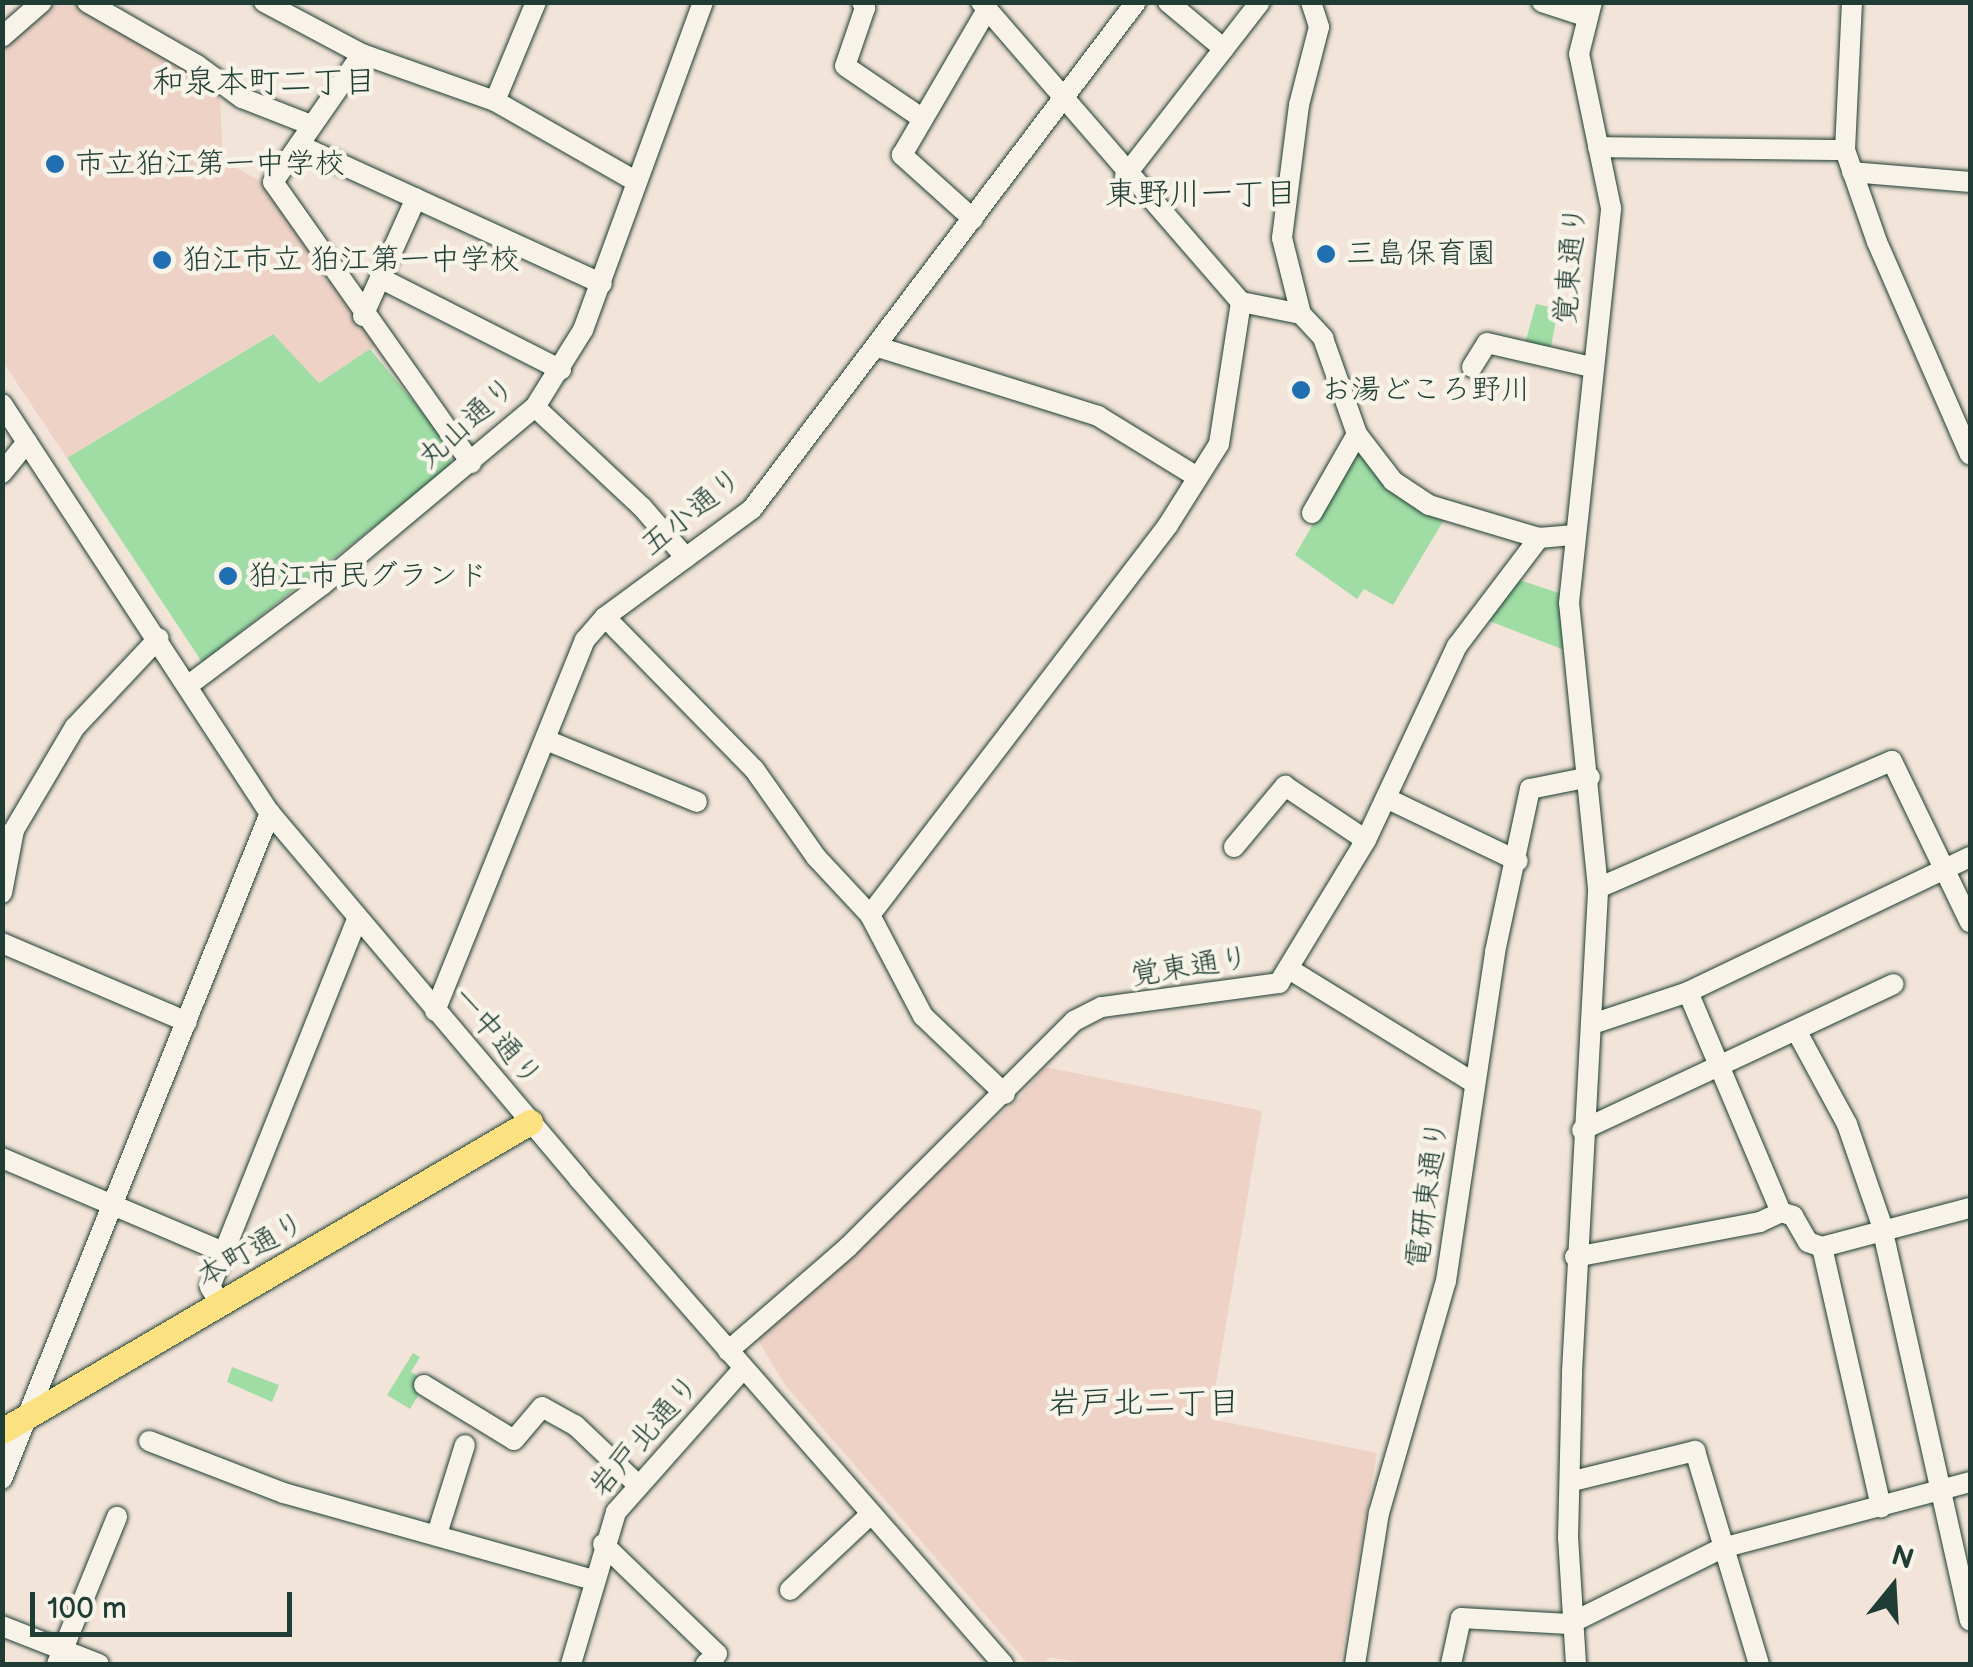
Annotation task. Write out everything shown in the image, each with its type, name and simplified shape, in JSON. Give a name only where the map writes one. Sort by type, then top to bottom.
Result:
[{"type":"main road","name":"本町通り","points":[[2,1431],[530,1122]]},
{"type":"street","points":[[2,37],[42,2]]},
{"type":"street","points":[[87,2],[198,64],[242,98],[311,125]]},
{"type":"street","points":[[264,2],[362,54],[495,101],[635,181]]},
{"type":"street","points":[[495,101],[536,2]]},
{"type":"street","name":"丸山通り","points":[[190,684],[535,408],[561,370],[602,284],[635,181],[703,2]]},
{"type":"street","points":[[862,2],[866,8],[845,66],[923,119]]},
{"type":"street","name":"五小通り","points":[[436,1011],[585,640],[605,617],[752,509],[1136,2]]},
{"type":"street","points":[[1168,2],[1224,49]]},
{"type":"street","points":[[1126,176],[1260,2]]},
{"type":"street","points":[[1311,2],[1319,28],[1299,105],[1282,238],[1301,314],[1323,338],[1357,434],[1393,481],[1429,505],[1539,538],[1572,535]]},
{"type":"street","points":[[1542,2],[1590,10]]},
{"type":"street","points":[[1852,2],[1845,150],[1970,455]]},
{"type":"street","points":[[973,219],[904,162],[985,5],[1066,96],[1126,176],[1241,302],[1301,314]]},
{"type":"street","name":"覚東通り","points":[[1576,1664],[1569,1624],[1575,1256],[1598,888],[1590,777],[1569,603],[1572,535],[1610,208],[1579,54],[1590,10]]},
{"type":"street","points":[[362,54],[273,182],[363,316],[471,463]]},
{"type":"street","points":[[299,145],[602,284]]},
{"type":"street","points":[[1598,147],[1845,150]]},
{"type":"street","points":[[1852,172],[1970,182]]},
{"type":"street","points":[[363,316],[416,198]]},
{"type":"street","points":[[380,278],[561,370]]},
{"type":"street","points":[[870,915],[1168,525],[1219,444],[1241,302]]},
{"type":"street","points":[[1472,367],[1488,343],[1592,366]]},
{"type":"street","points":[[878,346],[1098,416],[1196,478]]},
{"type":"street","name":"一中通り","points":[[2,404],[160,638],[270,813],[357,920],[996,1662]]},
{"type":"street","points":[[535,408],[642,507],[686,558]]},
{"type":"street","points":[[1312,513],[1357,434]]},
{"type":"street","points":[[2,473],[27,442]]},
{"type":"street","name":"覚東通り","points":[[728,1351],[1005,1094],[1074,1021],[1102,1007],[1279,984],[1366,840],[1457,646],[1539,538]]},
{"type":"street","points":[[605,617],[754,770],[816,857],[870,915],[923,1016],[1005,1094]]},
{"type":"street","points":[[2,893],[14,830],[75,727],[160,638]]},
{"type":"street","points":[[546,740],[696,802]]},
{"type":"street","points":[[1598,888],[1892,761],[1970,922]]},
{"type":"street","name":"電研東通り","points":[[1360,1664],[1379,1512],[1446,1280],[1474,1083],[1530,789],[1590,777]]},
{"type":"street","points":[[1234,847],[1285,786],[1366,840]]},
{"type":"street","points":[[1386,798],[1518,861]]},
{"type":"street","points":[[2,1479],[270,813]]},
{"type":"street","points":[[1592,1024],[1688,992],[1970,857]]},
{"type":"street","points":[[221,1306],[210,1287],[357,920]]},
{"type":"street","points":[[2,944],[187,1022]]},
{"type":"street","points":[[1289,968],[1474,1083]]},
{"type":"street","points":[[1582,1130],[1894,984]]},
{"type":"street","points":[[1688,992],[1716,1068],[1780,1212]]},
{"type":"street","points":[[1797,1032],[1848,1124],[1883,1232],[1936,1492],[1966,1586],[1970,1620]]},
{"type":"street","points":[[2,1158],[110,1208],[223,1252]]},
{"type":"street","points":[[1575,1256],[1760,1222],[1780,1212],[1793,1216],[1808,1242],[1822,1247],[1970,1208]]},
{"type":"street","points":[[1822,1247],[1881,1507]]},
{"type":"street","name":"岩戸北通り","points":[[576,1662],[602,1544],[637,1484],[744,1369]]},
{"type":"street","points":[[424,1385],[470,1429],[514,1440],[542,1407],[575,1425],[637,1484]]},
{"type":"street","points":[[438,1532],[470,1429]]},
{"type":"street","points":[[148,1442],[284,1493],[438,1532],[594,1580]]},
{"type":"street","points":[[1573,1481],[1695,1450],[1759,1664]]},
{"type":"street","points":[[1451,1664],[1460,1618],[1569,1624],[1722,1548],[1970,1482]]},
{"type":"street","points":[[790,1590],[872,1514]]},
{"type":"street","points":[[60,1657],[117,1517]]},
{"type":"street","points":[[602,1544],[716,1654],[706,1664]]},
{"type":"street","points":[[2,1626],[60,1657],[99,1664]]},
{"type":"shaded area","name":"狛江市立 狛江第一中学校","points":[[43,3],[87,3],[219,82],[223,160],[267,185],[381,342],[319,383],[272,334],[67,458],[3,362],[3,41]]},
{"type":"shaded area","points":[[1045,1067],[1262,1111],[1210,1419],[1377,1453],[1340,1664],[1089,1664],[1050,1657],[1044,1664],[1028,1664],[785,1385],[757,1338],[1021,1096]]},
{"type":"green space","points":[[1536,304],[1558,309],[1549,357],[1524,347]]},
{"type":"green space","name":"狛江市民グランド","points":[[273,334],[319,383],[370,349],[450,446],[451,466],[202,662],[67,458]]},
{"type":"green space","points":[[1358,447],[1445,518],[1393,605],[1364,589],[1357,599],[1295,555]]},
{"type":"green space","points":[[1507,576],[1565,595],[1567,651],[1479,617]]},
{"type":"green space","points":[[413,1353],[420,1357],[411,1372],[427,1381],[410,1409],[387,1395]]},
{"type":"green space","points":[[232,1367],[279,1385],[272,1402],[227,1382]]},
{"type":"place","name":"市立狛江第一中学校","points":[[55,164]]},
{"type":"place","name":"三島保育園","points":[[1326,254]]},
{"type":"place","name":"狛江市立 狛江第一中学校","points":[[162,260]]},
{"type":"place","name":"お湯どころ野川","points":[[1301,390]]},
{"type":"place","name":"狛江市民グランド","points":[[228,576]]},
{"type":"district","name":"和泉本町二丁目","points":[[264,83]]},
{"type":"district","name":"東野川一丁目","points":[[1201,195]]},
{"type":"district","name":"岩戸北二丁目","points":[[1144,1404]]}]
